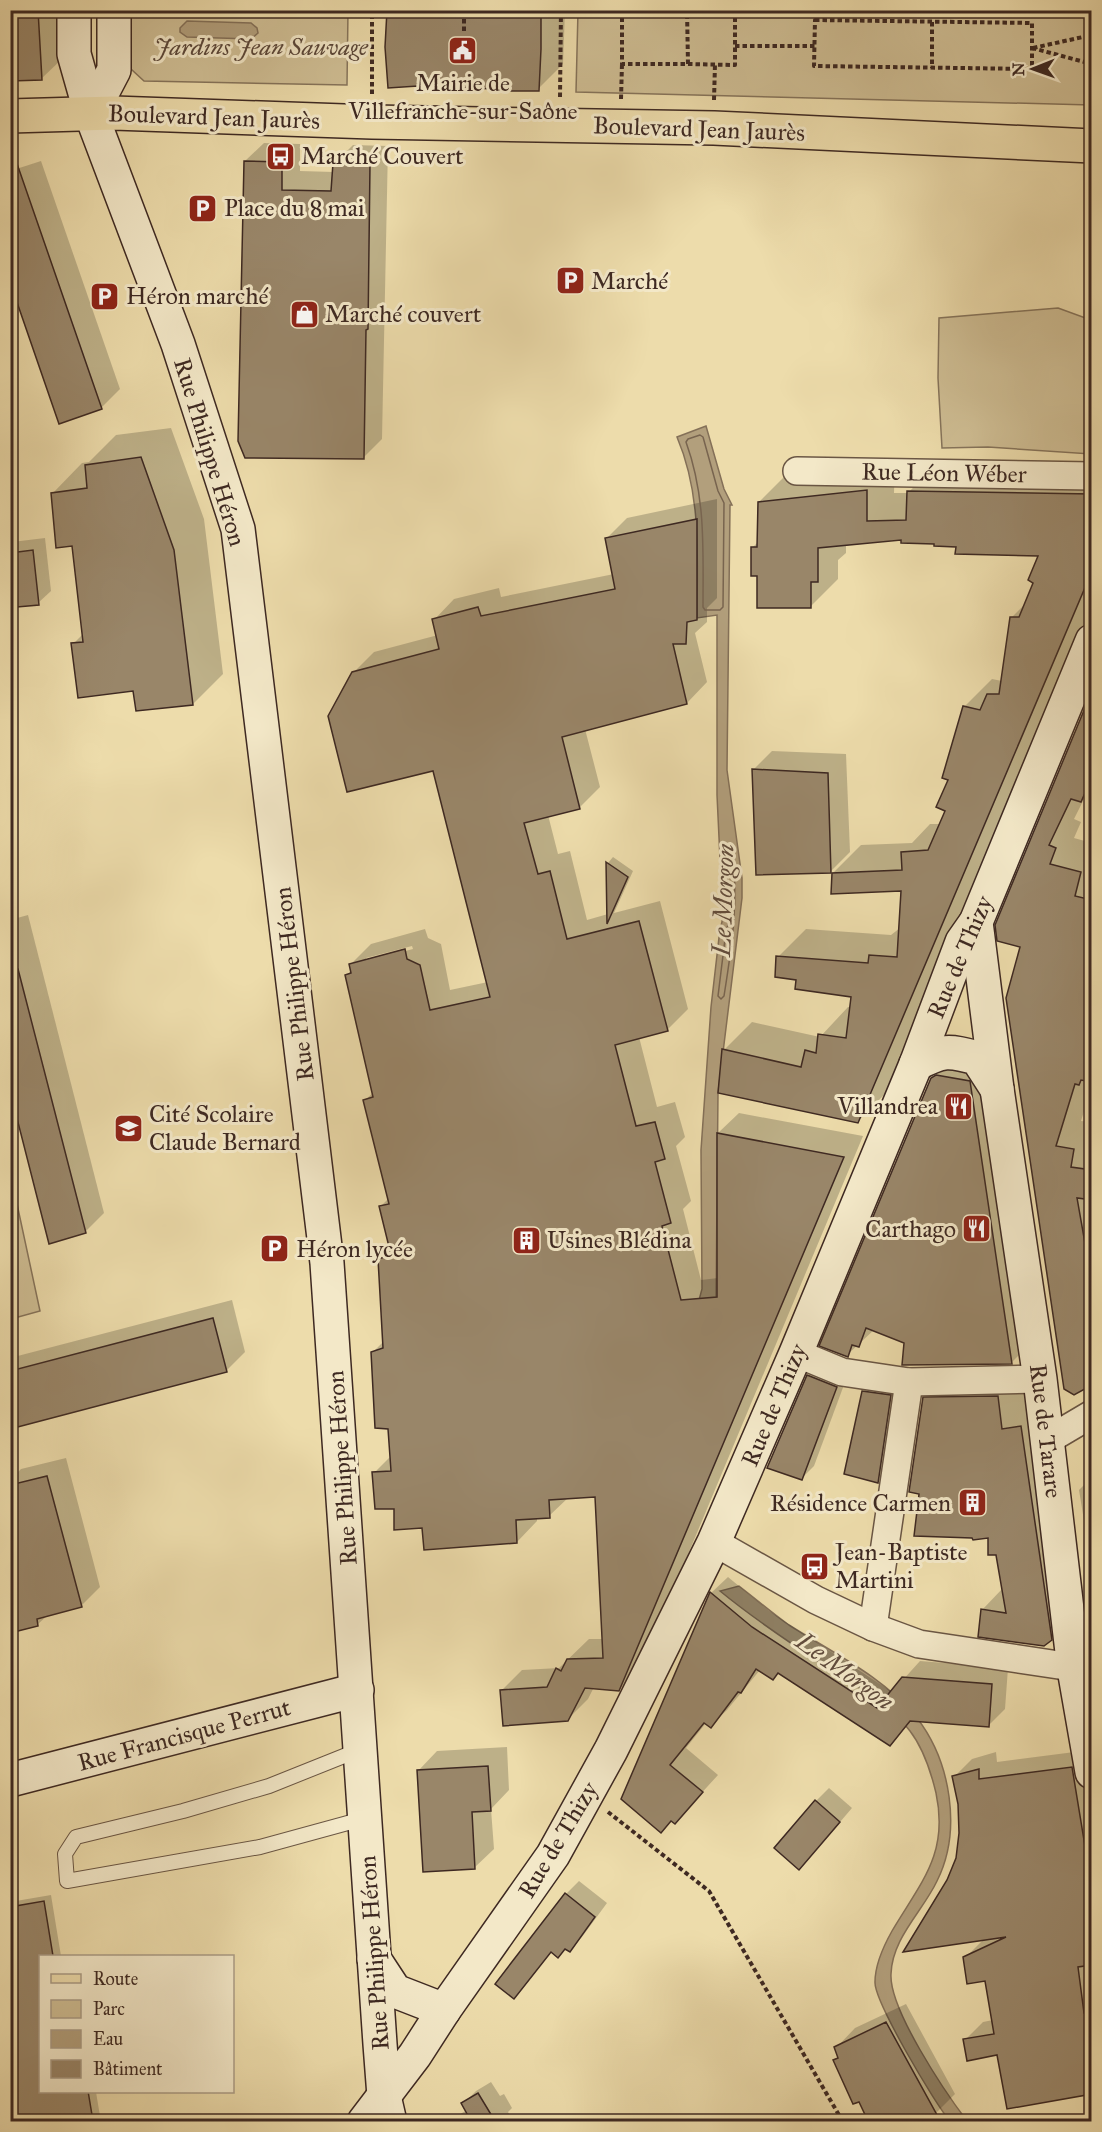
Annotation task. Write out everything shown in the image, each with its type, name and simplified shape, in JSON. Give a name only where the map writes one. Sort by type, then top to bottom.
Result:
[{"type":"main road","name":"Boulevard Jean Jaurès","points":[[10,116],[91,114],[714,128],[1092,146]]},
{"type":"street","name":"Rue Philippe Héron","points":[[74,10],[74,54],[91,114],[178,344],[238,529],[327,1263],[374,1959],[387,2109]]},
{"type":"street","points":[[91,114],[114,70],[114,10]]},
{"type":"street","name":"Rue Léon Wéber","points":[[796,471],[1092,476]]},
{"type":"street","name":"Rue de Thizy","points":[[364,2121],[387,2109],[415,2055],[444,2010],[553,1855],[611,1750],[714,1542],[796,1353],[916,1064],[962,942],[976,922],[1092,641]]},
{"type":"street","name":"Rue de Tarare","points":[[976,922],[997,1089],[1083,1670],[1091,1759]]},
{"type":"street","name":"Rue de Tarare","points":[[916,1064],[934,1055],[951,1051],[977,1058],[997,1089]]},
{"type":"street","points":[[796,1353],[842,1372],[909,1382],[1040,1380]]},
{"type":"street","points":[[873,1628],[909,1382]]},
{"type":"street","points":[[1048,1440],[1092,1414]]},
{"type":"street","points":[[714,1542],[793,1588],[873,1628],[919,1644],[1083,1670]]},
{"type":"street","name":"Rue Francisque Perrut","points":[[10,1780],[357,1690]]},
{"type":"street","points":[[374,1959],[396,1991],[444,2010]]},
{"type":"lane","points":[[361,1750],[269,1786],[183,1811],[76,1837],[65,1854],[68,1881],[260,1846],[366,1818]]},
{"type":"path","points":[[372,10],[372,122]]},
{"type":"path","points":[[560,125],[561,10]]},
{"type":"path","points":[[622,10],[622,64],[735,65],[735,10]]},
{"type":"path","points":[[687,10],[687,64]]},
{"type":"path","points":[[464,11],[464,31]]},
{"type":"path","points":[[815,21],[932,22],[1032,23],[1032,69],[814,66],[815,21]]},
{"type":"path","points":[[932,22],[932,68]]},
{"type":"path","points":[[1032,48],[1092,35]]},
{"type":"path","points":[[735,46],[815,46]]},
{"type":"path","points":[[1032,48],[1092,64]]},
{"type":"path","points":[[586,1794],[709,1891],[843,2121]]},
{"type":"green space","name":"Jardins Jean Sauvage","points":[[128,11],[348,11],[347,85],[144,81],[131,69],[128,62]]},
{"type":"green space","points":[[578,11],[1091,11],[1091,105],[576,92]]},
{"type":"green space","points":[[1058,308],[1091,320],[1091,454],[988,447],[942,448],[938,378],[939,318]]},
{"type":"green space","points":[[11,1176],[40,1311],[10,1319]]},
{"type":"water","points":[[187,21],[251,23],[257,28],[258,33],[251,39],[187,37],[180,32],[180,28]]},
{"type":"water","name":"Le Morgon","points":[[706,426],[724,489],[732,505],[730,505],[727,770],[742,878],[742,898],[718,1093],[716,1298],[695,1315],[702,1289],[701,1150],[711,1007],[722,922],[717,795],[717,615],[697,618],[697,549],[694,504],[691,481],[677,437]]},
{"type":"water","name":"Le Morgon","points":[[739,1586],[789,1625],[874,1678],[889,1690],[917,1718],[938,1755],[945,1776],[951,1819],[945,1861],[931,1892],[902,1937],[891,1974],[893,1989],[908,2028],[933,2071],[967,2121],[950,2121],[942,2111],[894,2030],[877,1993],[875,1982],[876,1969],[883,1949],[930,1866],[939,1833],[936,1793],[923,1753],[902,1721],[882,1703],[772,1630],[720,1591]]},
{"type":"building","points":[[10,10],[38,10],[42,80],[10,81]]},
{"type":"building","name":"Mairie de Villefranche-sur-Saône","points":[[387,10],[541,10],[539,91],[418,86],[388,88],[385,47]]},
{"type":"building","points":[[10,155],[14,155],[102,409],[59,424],[10,282]]},
{"type":"building","name":"Marché couvert","points":[[244,161],[282,162],[282,190],[331,191],[333,163],[370,164],[364,459],[245,458],[238,441]]},
{"type":"building","points":[[141,457],[174,550],[193,705],[136,711],[133,691],[78,698],[71,643],[83,642],[72,546],[56,548],[51,493],[87,488],[85,465]]},
{"type":"building","points":[[867,490],[867,521],[906,520],[907,491],[1092,494],[1092,571],[858,1123],[718,1093],[722,1049],[801,1067],[805,1050],[816,1053],[818,1034],[846,1038],[851,997],[795,989],[796,980],[775,977],[776,956],[868,963],[869,955],[897,957],[901,891],[831,894],[832,873],[902,870],[901,852],[928,850],[945,811],[936,807],[948,780],[942,778],[963,706],[980,710],[987,694],[999,694],[1010,617],[1019,617],[1033,583],[1028,580],[1038,556],[955,554],[956,547],[901,543],[901,540],[818,548],[818,582],[811,582],[811,608],[757,608],[757,576],[751,576],[751,547],[757,547],[758,502]]},
{"type":"building","points":[[697,519],[697,620],[687,622],[686,644],[673,644],[687,704],[562,737],[580,809],[524,823],[538,874],[550,871],[567,939],[639,921],[668,1031],[615,1045],[636,1126],[655,1122],[665,1159],[655,1162],[671,1223],[662,1226],[681,1300],[717,1297],[717,1133],[844,1157],[619,1691],[585,1688],[568,1721],[503,1726],[500,1690],[547,1687],[556,1668],[561,1671],[567,1659],[603,1658],[595,1497],[549,1500],[550,1518],[516,1520],[517,1543],[424,1550],[422,1528],[394,1530],[394,1509],[375,1509],[372,1472],[391,1471],[388,1429],[375,1428],[371,1352],[383,1348],[378,1259],[391,1255],[379,1206],[389,1204],[363,1100],[373,1097],[345,975],[351,973],[349,964],[405,949],[407,959],[420,965],[430,1010],[490,997],[433,771],[347,792],[328,716],[352,672],[439,649],[432,619],[478,607],[481,616],[615,589],[605,538]]},
{"type":"building","points":[[33,550],[39,605],[17,607],[10,588],[10,553]]},
{"type":"building","points":[[1092,691],[1092,777],[1081,802],[1071,799],[1049,845],[1056,848],[1050,864],[1081,872],[1075,896],[1092,900],[1092,1082],[1081,1080],[1079,1085],[1075,1084],[1056,1146],[1074,1149],[1071,1167],[1092,1170],[1092,1200],[1077,1198],[1092,1283],[1092,1385],[1074,1395],[1064,1389],[1006,998],[1020,947],[997,941],[995,925]]},
{"type":"building","points":[[752,769],[828,773],[831,873],[756,875]]},
{"type":"building","points":[[606,862],[628,877],[607,924]]},
{"type":"building","points":[[18,969],[86,1233],[49,1244],[10,1091],[10,970]]},
{"type":"building","points":[[936,1075],[970,1081],[1012,1364],[902,1365],[904,1343],[866,1328],[859,1347],[852,1345],[848,1357],[819,1346],[931,1078]]},
{"type":"building","points":[[213,1318],[227,1372],[10,1429],[10,1371]]},
{"type":"building","points":[[807,1375],[837,1387],[802,1480],[767,1468]]},
{"type":"building","points":[[862,1391],[891,1395],[878,1483],[844,1474]]},
{"type":"building","points":[[998,1396],[1002,1429],[1021,1426],[1052,1640],[1044,1646],[978,1637],[981,1609],[1006,1613],[996,1555],[988,1555],[988,1538],[973,1540],[972,1538],[914,1536],[919,1494],[909,1492],[923,1397]]},
{"type":"building","points":[[47,1476],[82,1607],[37,1619],[38,1626],[10,1633],[10,1485]]},
{"type":"building","points":[[710,1592],[752,1627],[877,1708],[902,1677],[992,1684],[989,1727],[910,1721],[890,1746],[778,1673],[773,1680],[756,1669],[741,1693],[738,1692],[711,1728],[704,1723],[670,1765],[703,1792],[675,1824],[671,1821],[661,1833],[621,1799]]},
{"type":"building","points":[[488,1766],[491,1811],[472,1812],[475,1869],[423,1872],[417,1770]]},
{"type":"building","points":[[1072,1767],[1092,1889],[1092,1965],[1078,1967],[1084,2013],[1092,2012],[1092,2094],[1007,2109],[997,2055],[967,2061],[963,2039],[994,2034],[985,1981],[967,1984],[963,1957],[1006,1937],[903,1952],[947,1880],[956,1858],[959,1833],[958,1804],[952,1776],[979,1769],[979,1779]]},
{"type":"building","points":[[815,1800],[840,1822],[799,1870],[774,1848]]},
{"type":"building","points":[[565,1893],[595,1917],[570,1952],[565,1949],[558,1958],[551,1952],[514,1999],[495,1984]]},
{"type":"building","points":[[44,1901],[53,1955],[39,1955],[39,2093],[88,2093],[93,2121],[10,2121],[10,1907]]},
{"type":"building","points":[[886,2022],[937,2115],[923,2121],[868,2121],[859,2102],[853,2104],[833,2060],[838,2058],[834,2047]]},
{"type":"building","points":[[478,2093],[495,2121],[471,2121],[461,2103]]},
{"type":"place","name":"Mairie de Villefranche-sur-Saône","points":[[463,50]]},
{"type":"place","name":"Marché Couvert","points":[[280,156]]},
{"type":"place","name":"Place du 8 mai","points":[[203,208]]},
{"type":"place","name":"Marché","points":[[570,281]]},
{"type":"place","name":"Héron marché","points":[[105,296]]},
{"type":"place","name":"Marché couvert","points":[[304,314]]},
{"type":"place","name":"Villandrea","points":[[959,1106]]},
{"type":"place","name":"Cité Scolaire Claude Bernard","points":[[128,1128]]},
{"type":"place","name":"Carthago","points":[[977,1229]]},
{"type":"place","name":"Usines Blédina","points":[[526,1240]]},
{"type":"place","name":"Héron lycée","points":[[275,1249]]},
{"type":"place","name":"Résidence Carmen","points":[[972,1503]]},
{"type":"place","name":"Jean-Baptiste Martini","points":[[814,1566]]}]
